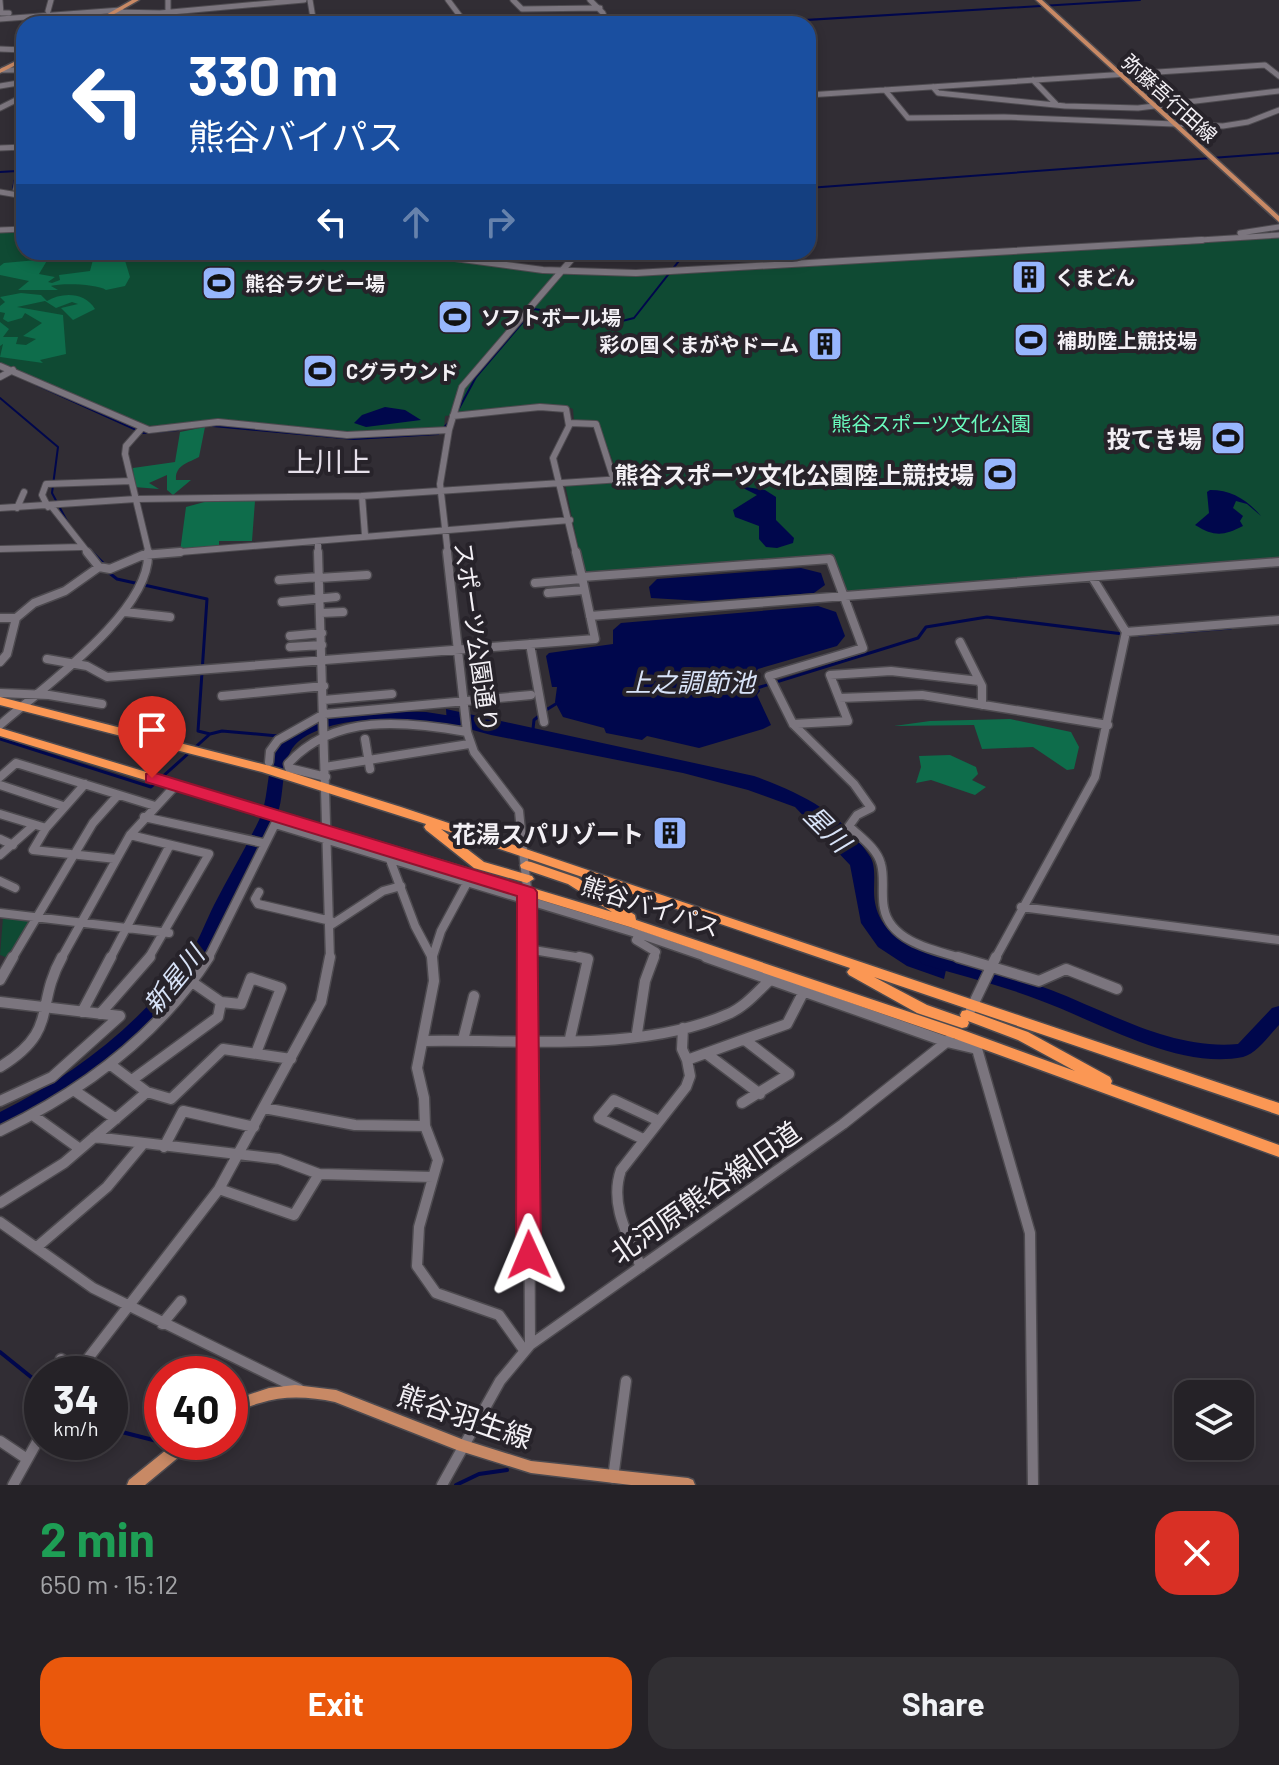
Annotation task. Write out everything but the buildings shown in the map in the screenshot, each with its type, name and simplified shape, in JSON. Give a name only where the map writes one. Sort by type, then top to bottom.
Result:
[{"type":"highway","name":"熊谷バイパス","points":[[0,701],[190,749],[268,765],[288,775],[326,777],[527,878],[637,929],[961,1024],[1279,1109]]},
{"type":"highway","name":"熊谷バイパス","points":[[0,732],[283,816],[327,834],[527,878],[812,951],[961,1024],[1148,1102],[1279,1151]]},
{"type":"highway","points":[[389,807],[393,813],[436,830],[479,865],[527,878],[573,881],[637,929]]},
{"type":"highway","points":[[812,951],[890,989],[922,1009],[961,1024]]},
{"type":"main road","points":[[109,16],[136,0]]},
{"type":"main road","name":"弥藤吾行田線","points":[[1039,0],[1279,220]]},
{"type":"main road","name":"熊谷羽生線","points":[[248,1401],[275,1391],[299,1389],[336,1396],[462,1446],[554,1472],[688,1485]]},
{"type":"main road","points":[[134,1485],[164,1460]]},
{"type":"street","points":[[48,11],[51,0]]},
{"type":"street","points":[[168,0],[168,13]]},
{"type":"street","points":[[30,16],[119,11],[144,16],[307,0]]},
{"type":"street","points":[[513,0],[522,9],[600,8]]},
{"type":"street","points":[[590,0],[600,8],[604,16]]},
{"type":"street","points":[[0,1],[2,14],[61,13]]},
{"type":"street","points":[[816,94],[1265,65],[1279,76]]},
{"type":"street","points":[[1033,80],[1057,105]]},
{"type":"street","points":[[933,87],[938,93],[965,97],[978,95],[1057,105],[1156,107],[1279,91]]},
{"type":"street","points":[[885,90],[908,118],[954,115],[1216,129],[1279,117]]},
{"type":"street","points":[[1265,118],[1279,110]]},
{"type":"street","points":[[1203,240],[1279,227]]},
{"type":"street","points":[[469,260],[562,271],[652,272],[1279,235]]},
{"type":"street","name":"スポーツ公園通り","points":[[527,1348],[527,878],[519,811],[469,744],[440,492],[458,394],[571,260]]},
{"type":"street","points":[[0,366],[7,373],[141,429],[218,422],[347,435],[449,430]]},
{"type":"street","points":[[47,659],[87,666],[107,677],[595,639],[570,520],[553,458],[570,423],[566,409],[453,416]]},
{"type":"street","points":[[570,423],[596,424],[614,480]]},
{"type":"street","points":[[0,725],[125,612],[139,585],[149,556],[125,454],[126,446],[141,429]]},
{"type":"street","points":[[0,508],[53,507],[136,499],[362,496],[637,478]]},
{"type":"street","points":[[131,481],[51,484],[42,495],[100,567],[110,569],[149,556],[365,535],[570,520]]},
{"type":"street","points":[[17,508],[24,492]]},
{"type":"street","points":[[362,496],[365,535]]},
{"type":"street","points":[[90,1356],[219,1189],[321,1002],[330,967],[331,923],[318,541]]},
{"type":"street","points":[[0,549],[81,547]]},
{"type":"street","points":[[535,583],[830,559],[863,648],[769,676],[793,724],[854,784],[871,808],[857,815],[849,826],[874,850],[881,864],[884,912],[892,926],[919,946],[991,970],[1039,981],[1066,969],[1117,989]]},
{"type":"street","points":[[590,616],[1279,562]]},
{"type":"street","points":[[0,662],[7,654],[16,618],[34,603],[65,591],[100,567]]},
{"type":"street","points":[[279,580],[367,575]]},
{"type":"street","points":[[991,970],[1021,907],[1095,777],[1126,632],[1092,577]]},
{"type":"street","points":[[548,593],[584,590]]},
{"type":"street","points":[[282,602],[336,597]]},
{"type":"street","points":[[125,612],[170,617]]},
{"type":"street","points":[[321,613],[343,612]]},
{"type":"street","points":[[0,618],[16,618]]},
{"type":"street","points":[[1126,632],[1279,620]]},
{"type":"street","points":[[290,636],[322,633]]},
{"type":"street","points":[[960,642],[979,681],[984,697],[982,705]]},
{"type":"street","points":[[530,644],[544,722]]},
{"type":"street","points":[[290,647],[322,645]]},
{"type":"street","points":[[793,724],[848,721],[830,675],[891,671],[979,681]]},
{"type":"street","points":[[222,696],[324,686]]},
{"type":"street","points":[[0,693],[35,694],[102,704]]},
{"type":"street","points":[[324,700],[392,694]]},
{"type":"street","points":[[268,765],[270,751],[282,737],[324,714],[464,704],[531,695]]},
{"type":"street","points":[[839,698],[922,695],[1108,725]]},
{"type":"street","points":[[467,732],[410,723],[357,727],[324,735],[304,745],[288,764],[289,768],[326,777],[370,764],[469,744]]},
{"type":"street","points":[[365,739],[370,764]]},
{"type":"street","points":[[0,777],[16,763],[155,806]]},
{"type":"street","points":[[0,1067],[34,1043],[44,1030],[52,980],[130,835],[155,806],[163,781]]},
{"type":"street","points":[[85,784],[63,806],[33,850],[116,859]]},
{"type":"street","points":[[0,785],[63,806]]},
{"type":"street","points":[[0,980],[93,823],[118,795]]},
{"type":"street","points":[[0,814],[46,828]]},
{"type":"street","points":[[144,817],[263,843]]},
{"type":"street","points":[[0,1131],[34,1116],[111,1065],[192,982],[213,950],[275,824],[327,834],[468,881],[527,878]]},
{"type":"street","points":[[0,855],[34,825]]},
{"type":"street","points":[[100,1014],[147,966],[169,933],[209,854],[130,835]]},
{"type":"street","points":[[0,839],[13,845]]},
{"type":"street","points":[[82,1012],[170,845]]},
{"type":"street","points":[[389,857],[419,927],[421,947],[432,958]]},
{"type":"street","points":[[0,881],[15,888]]},
{"type":"street","points":[[468,881],[441,931],[432,958],[434,981],[425,1011],[424,1041],[417,1068],[424,1098],[425,1126],[438,1160],[419,1227],[417,1266],[436,1293],[499,1315],[527,1348]]},
{"type":"street","points":[[259,892],[255,899],[258,904],[331,923],[383,891],[401,886]]},
{"type":"street","points":[[1021,907],[1279,940]]},
{"type":"street","points":[[0,913],[169,933]]},
{"type":"street","points":[[637,1033],[645,981],[656,952],[636,940],[637,929],[804,991],[961,1024],[977,1049],[1030,1233],[1033,1485]]},
{"type":"street","points":[[527,949],[588,959],[570,1038]]},
{"type":"street","points":[[0,957],[11,961]]},
{"type":"street","name":"北河原熊谷線旧道","points":[[442,1485],[500,1381],[527,1348],[843,1124],[961,1024],[991,970]]},
{"type":"street","points":[[192,982],[221,1002],[241,1004],[251,978],[281,988],[256,1053]]},
{"type":"street","points":[[424,1041],[528,1041],[683,1028],[731,1013],[771,979]]},
{"type":"street","points":[[687,1060],[787,1024],[804,991]]},
{"type":"street","points":[[463,1040],[474,996]]},
{"type":"street","points":[[132,1080],[218,1017],[221,1002]]},
{"type":"street","points":[[0,1003],[120,1016],[52,1077],[0,1101]]},
{"type":"street","points":[[641,1267],[615,1185],[622,1167],[657,1120],[686,1089],[691,1078],[682,1049],[683,1028]]},
{"type":"street","points":[[742,1103],[789,1074],[745,1040]]},
{"type":"street","points":[[111,1065],[147,1092],[171,1099],[211,1064],[223,1049],[291,1059]]},
{"type":"street","points":[[707,1054],[760,1094]]},
{"type":"street","points":[[75,1091],[116,1119]]},
{"type":"street","points":[[0,1203],[80,1149],[147,1092]]},
{"type":"street","points":[[643,1139],[599,1118],[614,1100],[657,1120]]},
{"type":"street","points":[[264,1108],[355,1125],[425,1126]]},
{"type":"street","points":[[164,1147],[183,1111],[254,1127]]},
{"type":"street","points":[[34,1116],[80,1149]]},
{"type":"street","points":[[94,1137],[279,1159],[319,1174],[433,1177]]},
{"type":"street","points":[[37,1247],[89,1204],[133,1159],[142,1145]]},
{"type":"street","points":[[219,1189],[294,1215],[319,1174]]},
{"type":"street","points":[[0,1222],[93,1288],[162,1324],[287,1380],[299,1389]]},
{"type":"street","points":[[162,1324],[181,1301]]},
{"type":"street","points":[[613,1478],[626,1381]]},
{"type":"street","points":[[0,1441],[24,1457]]},
{"type":"street","points":[[17,1483],[27,1460]]},
{"type":"green space","name":"熊谷スポーツ文化公園","points":[[16,230],[16,260],[451,260],[523,270],[627,276],[1279,238],[1279,561],[849,595],[834,557],[584,575],[565,484],[620,480],[597,420],[574,421],[573,409],[566,406],[501,408],[445,416],[444,428],[360,434],[243,423],[141,426],[0,364],[0,231]]},
{"type":"green space","points":[[47,260],[39,274],[55,277],[48,282],[52,283],[60,280],[59,275],[90,271],[93,260],[125,260],[130,277],[125,286],[106,290],[71,284],[51,286],[58,290],[18,290],[29,281],[0,275],[0,266],[4,263]]},
{"type":"green space","points":[[21,293],[41,295],[47,301],[73,295],[91,303],[95,309],[73,320],[61,308],[78,304],[72,302],[56,308],[45,301],[17,307],[63,315],[66,354],[40,360],[43,363],[0,357],[3,344],[0,346],[0,322],[9,329],[3,337],[18,337],[16,344],[26,345],[36,339],[23,336],[42,323],[25,313],[22,318],[8,322],[3,319],[5,313],[0,312],[0,306],[5,302],[0,297]]},
{"type":"green space","points":[[205,427],[199,457],[183,465],[176,475],[176,480],[191,480],[173,495],[167,490],[167,475],[149,483],[159,489],[134,487],[133,468],[175,462],[180,432]]},
{"type":"green space","points":[[208,501],[255,501],[252,541],[219,541],[219,548],[180,552],[186,507]]},
{"type":"green space","points":[[1010,719],[1071,732],[1079,747],[1074,769],[1067,770],[1033,747],[982,749],[974,725],[894,726],[930,721]]},
{"type":"green space","points":[[950,755],[976,767],[978,774],[972,780],[986,787],[975,795],[931,780],[916,783],[921,767],[919,756]]},
{"type":"green space","points":[[3,918],[30,921],[8,958],[0,955]]},
{"type":"water","points":[[385,407],[405,410],[421,420],[366,427],[354,423],[362,415]]},
{"type":"water","points":[[739,486],[765,490],[776,497],[776,520],[794,538],[793,543],[777,548],[766,547],[759,539],[759,526],[735,517],[733,510],[757,495]]},
{"type":"water","points":[[1210,490],[1238,497],[1250,505],[1261,516],[1247,504],[1236,501],[1233,508],[1243,516],[1240,521],[1243,526],[1219,534],[1202,529],[1195,525],[1209,513],[1207,492]]},
{"type":"water","name":"上之調節池","points":[[801,568],[821,573],[825,585],[814,593],[702,601],[651,598],[649,587],[657,579]]},
{"type":"water","name":"上之調節池","points":[[818,606],[836,612],[845,636],[837,646],[758,669],[754,676],[760,691],[757,695],[771,725],[763,729],[699,748],[647,736],[642,740],[606,733],[604,728],[563,717],[555,702],[557,687],[552,687],[546,656],[549,653],[613,644],[613,630],[621,623]]},
{"type":"water","points":[[446,709],[754,776],[803,797],[832,816],[858,840],[873,863],[876,906],[881,919],[888,929],[909,945],[948,961],[944,979],[907,966],[878,947],[861,923],[850,865],[795,807],[748,790],[683,773],[491,735],[447,723]]},
{"type":"waterway","points":[[816,19],[1140,0]]},
{"type":"waterway","points":[[816,187],[1279,153]]},
{"type":"waterway","points":[[0,172],[16,171]]},
{"type":"waterway","points":[[16,175],[13,188],[16,188]]},
{"type":"waterway","points":[[456,414],[476,377],[534,309],[618,322],[634,318],[680,260]]},
{"type":"waterway","points":[[37,385],[143,433],[178,430]]},
{"type":"waterway","points":[[0,398],[58,447],[52,493],[68,523]]},
{"type":"waterway","points":[[213,426],[354,439],[438,434],[451,420]]},
{"type":"waterway","points":[[85,545],[105,565]]},
{"type":"waterway","points":[[108,572],[117,579],[207,599],[198,731],[210,734]]},
{"type":"waterway","points":[[757,688],[918,638],[926,627],[987,617],[1123,634]]},
{"type":"waterway","points":[[1139,635],[1231,628]]},
{"type":"waterway","points":[[546,710],[559,702]]},
{"type":"waterway","name":"新星川","points":[[0,1121],[81,1074],[129,1034],[173,989],[205,943],[268,818],[282,755],[293,738],[328,722],[352,718],[402,715],[465,722]]},
{"type":"waterway","points":[[533,729],[534,720],[540,715]]},
{"type":"waterway","points":[[210,734],[222,731],[278,736]]},
{"type":"waterway","points":[[0,739],[151,787],[210,734]]},
{"type":"waterway","name":"星川","points":[[928,960],[1016,985],[1143,1035],[1196,1050],[1243,1050],[1279,1013]]},
{"type":"waterway","points":[[0,1352],[24,1371]]},
{"type":"waterway","points":[[128,1434],[144,1438]]},
{"type":"waterway","points":[[456,1485],[479,1474],[507,1470]]},
{"type":"place","name":"くまどん","points":[[1029,277]]},
{"type":"place","name":"熊谷ラグビー場","points":[[219,283]]},
{"type":"place","name":"ソフトボール場","points":[[455,317]]},
{"type":"place","name":"補助陸上競技場","points":[[1031,340]]},
{"type":"place","name":"彩の国くまがやドーム","points":[[825,344]]},
{"type":"place","name":"Cグラウンド","points":[[320,371]]},
{"type":"place","name":"投てき場","points":[[1228,438]]},
{"type":"place","name":"熊谷スポーツ文化公園陸上競技場","points":[[1000,474]]},
{"type":"place","name":"花湯スパリゾート","points":[[670,833]]},
{"type":"district","name":"上川上","points":[[329,461]]},
{"type":"route","points":[[152,778],[527,892],[529,1255]]}]
